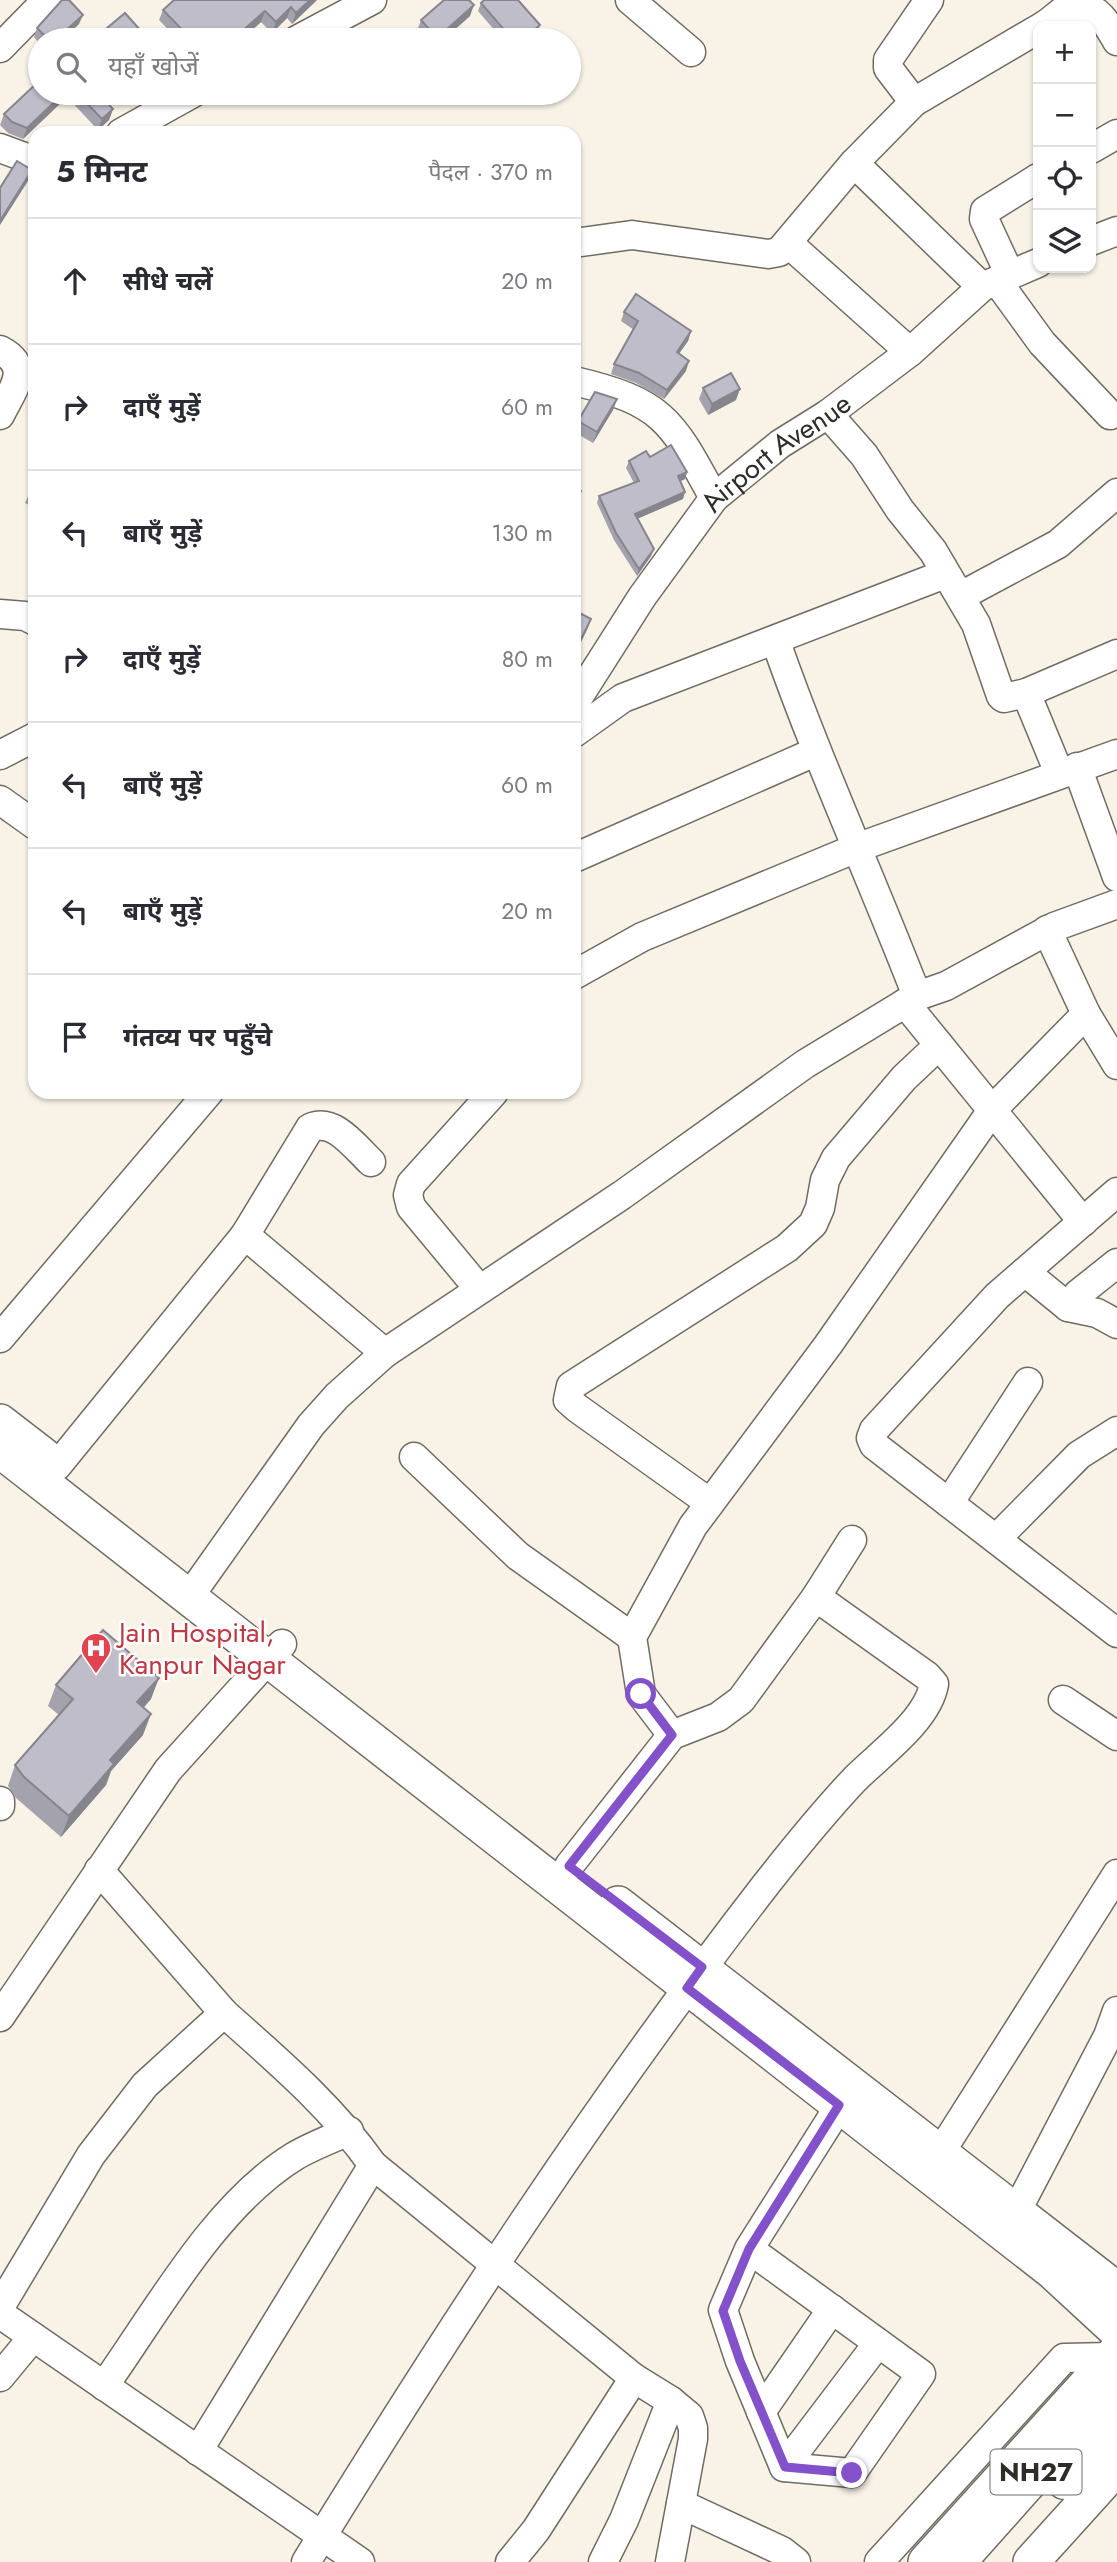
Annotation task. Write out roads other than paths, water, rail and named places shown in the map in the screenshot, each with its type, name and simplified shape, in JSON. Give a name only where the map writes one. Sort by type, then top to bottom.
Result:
[{"type":"highway","name":"NH27","points":[[956,2562],[1116,2355]]},
{"type":"highway","name":"NH27","points":[[991,2562],[1117,2422]]},
{"type":"main road","points":[[0,1422],[57,1466],[196,1588],[695,1978],[940,2153],[1117,2290]]},
{"type":"main road","points":[[0,1450],[196,1588]]},
{"type":"main road","points":[[275,1651],[569,1866],[839,2105],[1052,2271],[1116,2355],[926,2562]]},
{"type":"main road","points":[[1031,2562],[1117,2467]]},
{"type":"street","points":[[0,48],[47,0]]},
{"type":"street","points":[[319,28],[372,0]]},
{"type":"street","points":[[630,0],[691,52]]},
{"type":"street","points":[[914,102],[888,68],[888,60],[929,0]]},
{"type":"street","points":[[1050,21],[1065,9],[1080,3],[1092,3],[1116,36]]},
{"type":"street","points":[[581,242],[632,235],[768,254],[779,252],[789,244],[854,163],[914,102],[1033,32]]},
{"type":"street","points":[[134,126],[171,105]]},
{"type":"street","points":[[1094,147],[1117,134]]},
{"type":"street","points":[[0,148],[28,158]]},
{"type":"street","points":[[854,163],[996,281],[1042,343],[1110,415]]},
{"type":"street","points":[[996,281],[984,219],[985,211],[1033,181]]},
{"type":"street","points":[[1096,240],[1117,231]]},
{"type":"street","points":[[789,244],[910,352]]},
{"type":"street","name":"Airport Avenue","points":[[581,693],[642,597],[714,498],[780,444],[828,414],[910,352],[996,281],[1033,265]]},
{"type":"street","points":[[0,350],[10,356],[18,367],[18,379],[0,415]]},
{"type":"street","points":[[581,383],[642,402],[678,433],[714,498]]},
{"type":"street","points":[[828,414],[864,455],[900,510],[933,551],[961,596],[976,624],[1001,696],[1004,698],[1026,693],[1117,654]]},
{"type":"street","points":[[961,596],[1058,544],[1117,493]]},
{"type":"street","points":[[581,728],[622,698],[776,642],[945,574]]},
{"type":"street","points":[[776,642],[815,752],[859,847],[911,1000],[939,1045],[1083,1222]]},
{"type":"street","points":[[1026,693],[1068,770],[1117,877]]},
{"type":"street","points":[[0,755],[28,741]]},
{"type":"street","points":[[581,855],[815,752]]},
{"type":"street","points":[[581,971],[642,936],[859,847],[1117,754]]},
{"type":"street","points":[[0,800],[28,820]]},
{"type":"street","points":[[196,1588],[311,1426],[337,1396],[385,1353],[622,1195],[806,1064],[911,1000],[946,986],[1047,930],[1117,904]]},
{"type":"street","points":[[1047,930],[1086,1014],[1117,1065]]},
{"type":"street","points":[[672,1735],[641,1694],[632,1637],[693,1526],[828,1345],[993,1109],[1086,1014]]},
{"type":"street","points":[[710,1503],[577,1408],[568,1400],[571,1386],[787,1248],[813,1224],[820,1208],[825,1180],[836,1158],[904,1078],[939,1045]]},
{"type":"street","points":[[0,1338],[203,1099]]},
{"type":"street","points":[[479,1289],[411,1207],[408,1195],[411,1184],[488,1099]]},
{"type":"street","points":[[57,1466],[245,1235],[310,1128],[318,1124],[332,1127],[371,1162]]},
{"type":"street","points":[[1117,1192],[997,1297],[874,1430],[871,1438],[874,1445],[1117,1633]]},
{"type":"street","points":[[245,1235],[385,1353]]},
{"type":"street","points":[[1068,1307],[1079,1294],[1117,1263]]},
{"type":"street","points":[[1025,1272],[1068,1307],[1097,1313],[1117,1324]]},
{"type":"street","points":[[949,1503],[1028,1382]]},
{"type":"street","points":[[996,1539],[1079,1455],[1117,1431]]},
{"type":"street","points":[[414,1457],[518,1556],[632,1637]]},
{"type":"street","points":[[569,1866],[672,1735],[718,1717],[741,1700],[816,1597],[852,1540]]},
{"type":"street","points":[[306,2562],[495,2267],[695,1978],[793,1850],[856,1779],[899,1740],[932,1695],[934,1684],[927,1676],[816,1597]]},
{"type":"street","points":[[0,2017],[169,1770],[275,1651]]},
{"type":"street","points":[[1063,1700],[1117,1736]]},
{"type":"street","points":[[99,1870],[224,2013],[349,2131],[373,2165],[634,2378],[671,2401],[688,2416],[693,2428],[670,2562]]},
{"type":"street","points":[[940,2153],[1117,1874]]},
{"type":"street","points":[[1016,2212],[1108,2036],[1117,2011]]},
{"type":"street","points":[[0,2307],[91,2155],[145,2085],[224,2013]]},
{"type":"street","points":[[785,2467],[723,2311],[749,2249],[839,2105]]},
{"type":"street","points":[[104,2386],[220,2222],[254,2187],[296,2156],[349,2131]]},
{"type":"street","points":[[198,2451],[373,2165]]},
{"type":"street","points":[[749,2249],[921,2374],[852,2473],[785,2467]]},
{"type":"street","points":[[761,2412],[832,2309]]},
{"type":"street","points":[[0,2314],[360,2562]]},
{"type":"street","points":[[0,2377],[33,2337]]},
{"type":"street","points":[[785,2467],[878,2343]]},
{"type":"street","points":[[879,2562],[1064,2358],[1116,2355]]},
{"type":"street","points":[[510,2562],[536,2530],[634,2378]]},
{"type":"street","points":[[603,2562],[624,2520],[671,2401]]},
{"type":"street","points":[[681,2504],[782,2551],[796,2562]]},
{"type":"place","name":"Jain Hospital, Kanpur Nagar","points":[[96,1675]]}]
